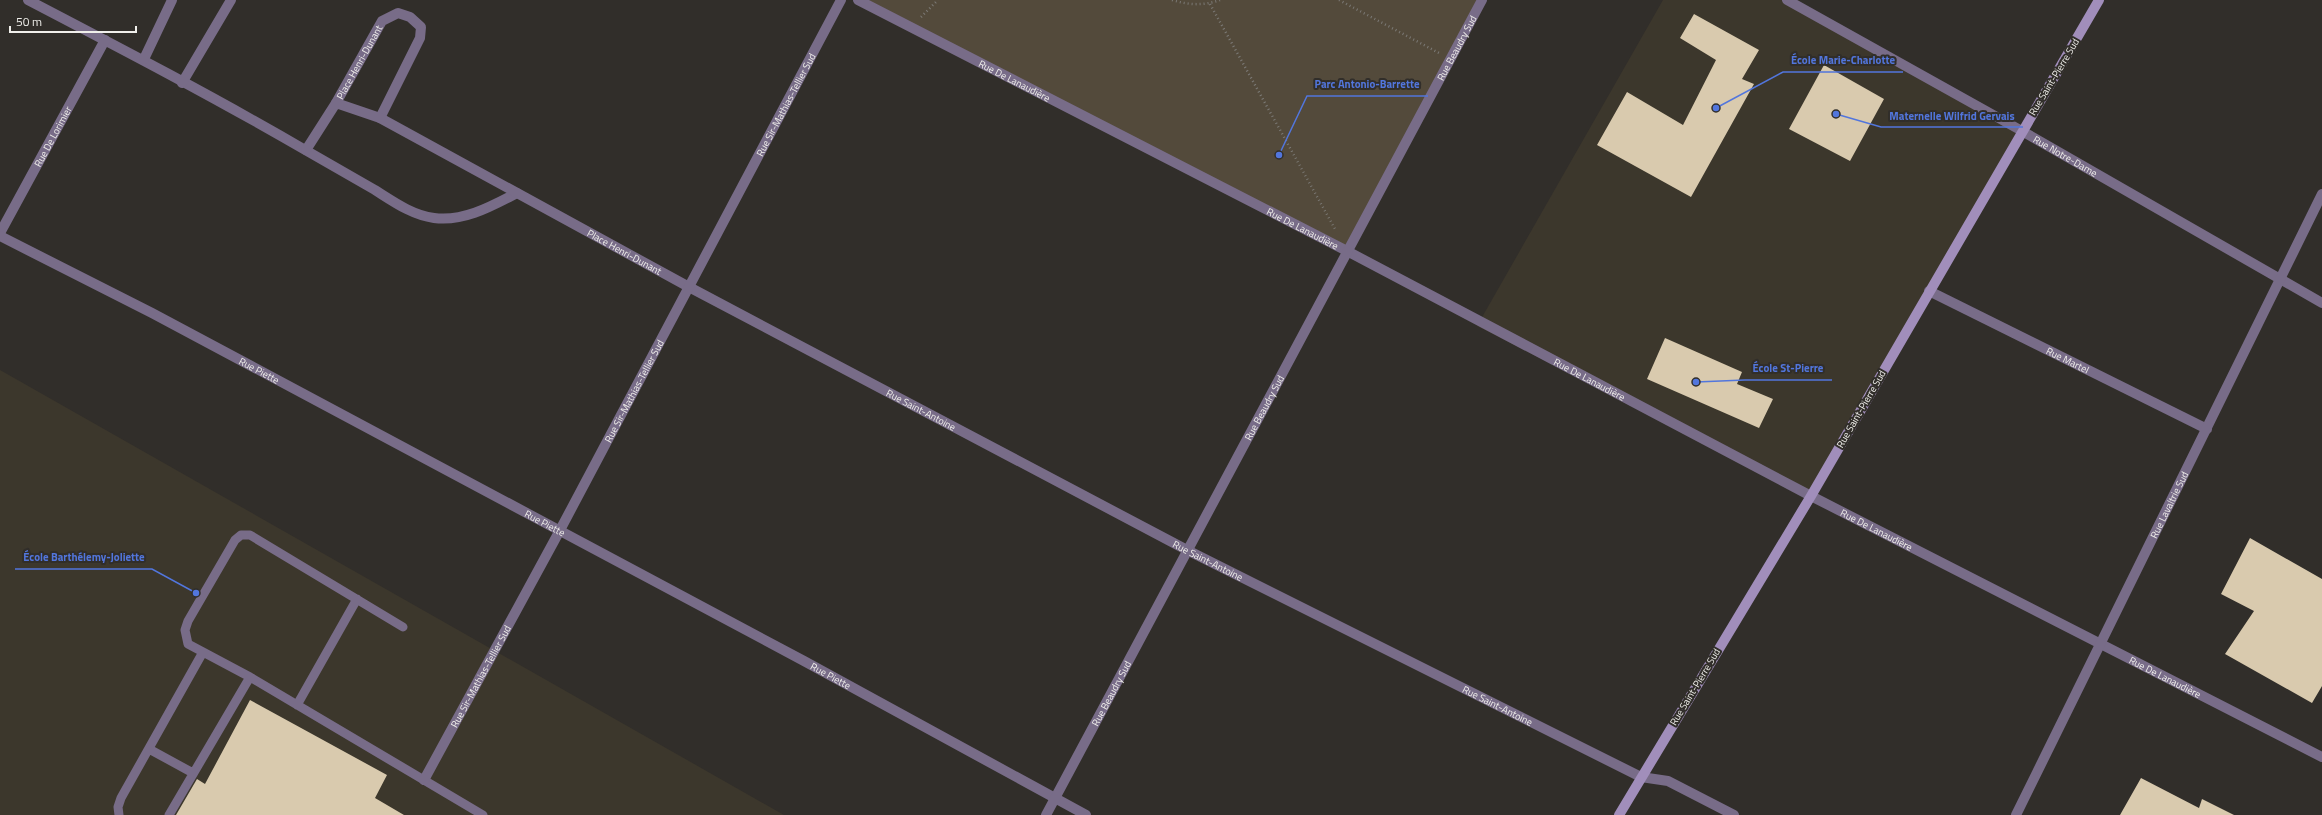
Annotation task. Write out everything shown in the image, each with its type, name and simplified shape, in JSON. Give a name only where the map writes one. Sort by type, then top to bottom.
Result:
[{"type":"street","points":[[28,0],[144,59],[182,83],[306,150],[412,213],[435,218],[463,216],[485,209],[517,193]]},
{"type":"street","points":[[144,59],[172,0]]},
{"type":"street","points":[[182,83],[231,0]]},
{"type":"street","name":"Rue Sir-Mathias-Tellier Sud","points":[[424,780],[559,532],[841,0]]},
{"type":"street","name":"Rue De Lanaudière","points":[[858,0],[1347,251],[1811,496],[2101,642],[2322,757]]},
{"type":"street","name":"Rue Beaudry Sud","points":[[1046,815],[1482,0]]},
{"type":"street","name":"Rue Notre-Dame","points":[[1787,0],[2022,130],[2322,303]]},
{"type":"street","name":"Rue Saint-Pierre Sud","points":[[1619,815],[1641,776],[1811,496],[2022,130],[2099,0]]},
{"type":"street","name":"Place Henri-Dunant","points":[[306,150],[336,103],[382,21],[398,13],[410,17],[422,27],[420,38],[380,118]]},
{"type":"street","name":"Rue De Lorimier","points":[[0,233],[105,40]]},
{"type":"street","name":"Place Henri-Dunant","points":[[336,103],[380,118],[689,287]]},
{"type":"street","name":"Rue Lavaltrie Sud","points":[[2016,815],[2322,194]]},
{"type":"street","name":"Rue Piette","points":[[0,236],[159,317],[1086,815]]},
{"type":"street","name":"Rue Saint-Antoine","points":[[689,287],[1187,550],[1641,776],[1668,781],[1734,815]]},
{"type":"street","name":"Rue Martel","points":[[1929,291],[2206,429]]},
{"type":"lane","points":[[403,627],[250,535],[241,535],[235,540],[188,621],[186,630],[188,644],[250,677],[483,815]]},
{"type":"lane","points":[[297,705],[357,599]]},
{"type":"lane","points":[[119,815],[118,807],[121,798],[203,652]]},
{"type":"lane","points":[[169,815],[250,677]]},
{"type":"lane","points":[[149,749],[193,773]]},
{"type":"path","points":[[910,27],[938,0]]},
{"type":"path","points":[[1172,0],[1186,4],[1210,4],[1220,0]]},
{"type":"path","points":[[1339,0],[1450,60]]},
{"type":"path","points":[[1210,4],[1336,231]]},
{"type":"shaded area","points":[[858,0],[1482,0],[1347,251]]},
{"type":"shaded area","points":[[1663,0],[1790,0],[2022,131],[1811,496],[1477,326]]},
{"type":"shaded area","points":[[0,370],[784,815],[0,815]]},
{"type":"building","points":[[1694,14],[1759,50],[1742,79],[1754,84],[1691,197],[1597,145],[1627,92],[1683,125],[1716,60],[1680,38]]},
{"type":"building","points":[[1824,65],[1884,99],[1850,161],[1789,129]]},
{"type":"building","points":[[1665,338],[1742,372],[1737,384],[1773,399],[1759,428],[1647,379]]},
{"type":"building","points":[[2250,538],[2322,579],[2322,686],[2312,703],[2225,654],[2254,611],[2221,594]]},
{"type":"building","points":[[250,700],[387,775],[375,798],[404,815],[176,815],[197,779],[205,784]]},
{"type":"building","points":[[2141,778],[2199,808],[2202,799],[2234,815],[2120,815]]},
{"type":"place","name":"École Marie-Charlotte","points":[[1716,108]]},
{"type":"place","name":"Maternelle Wilfrid Gervais","points":[[1836,114]]},
{"type":"place","name":"Parc Antonio-Barrette","points":[[1279,155]]},
{"type":"place","name":"École St-Pierre","points":[[1696,382]]},
{"type":"place","name":"École Barthélemy-Joliette","points":[[196,593]]}]
